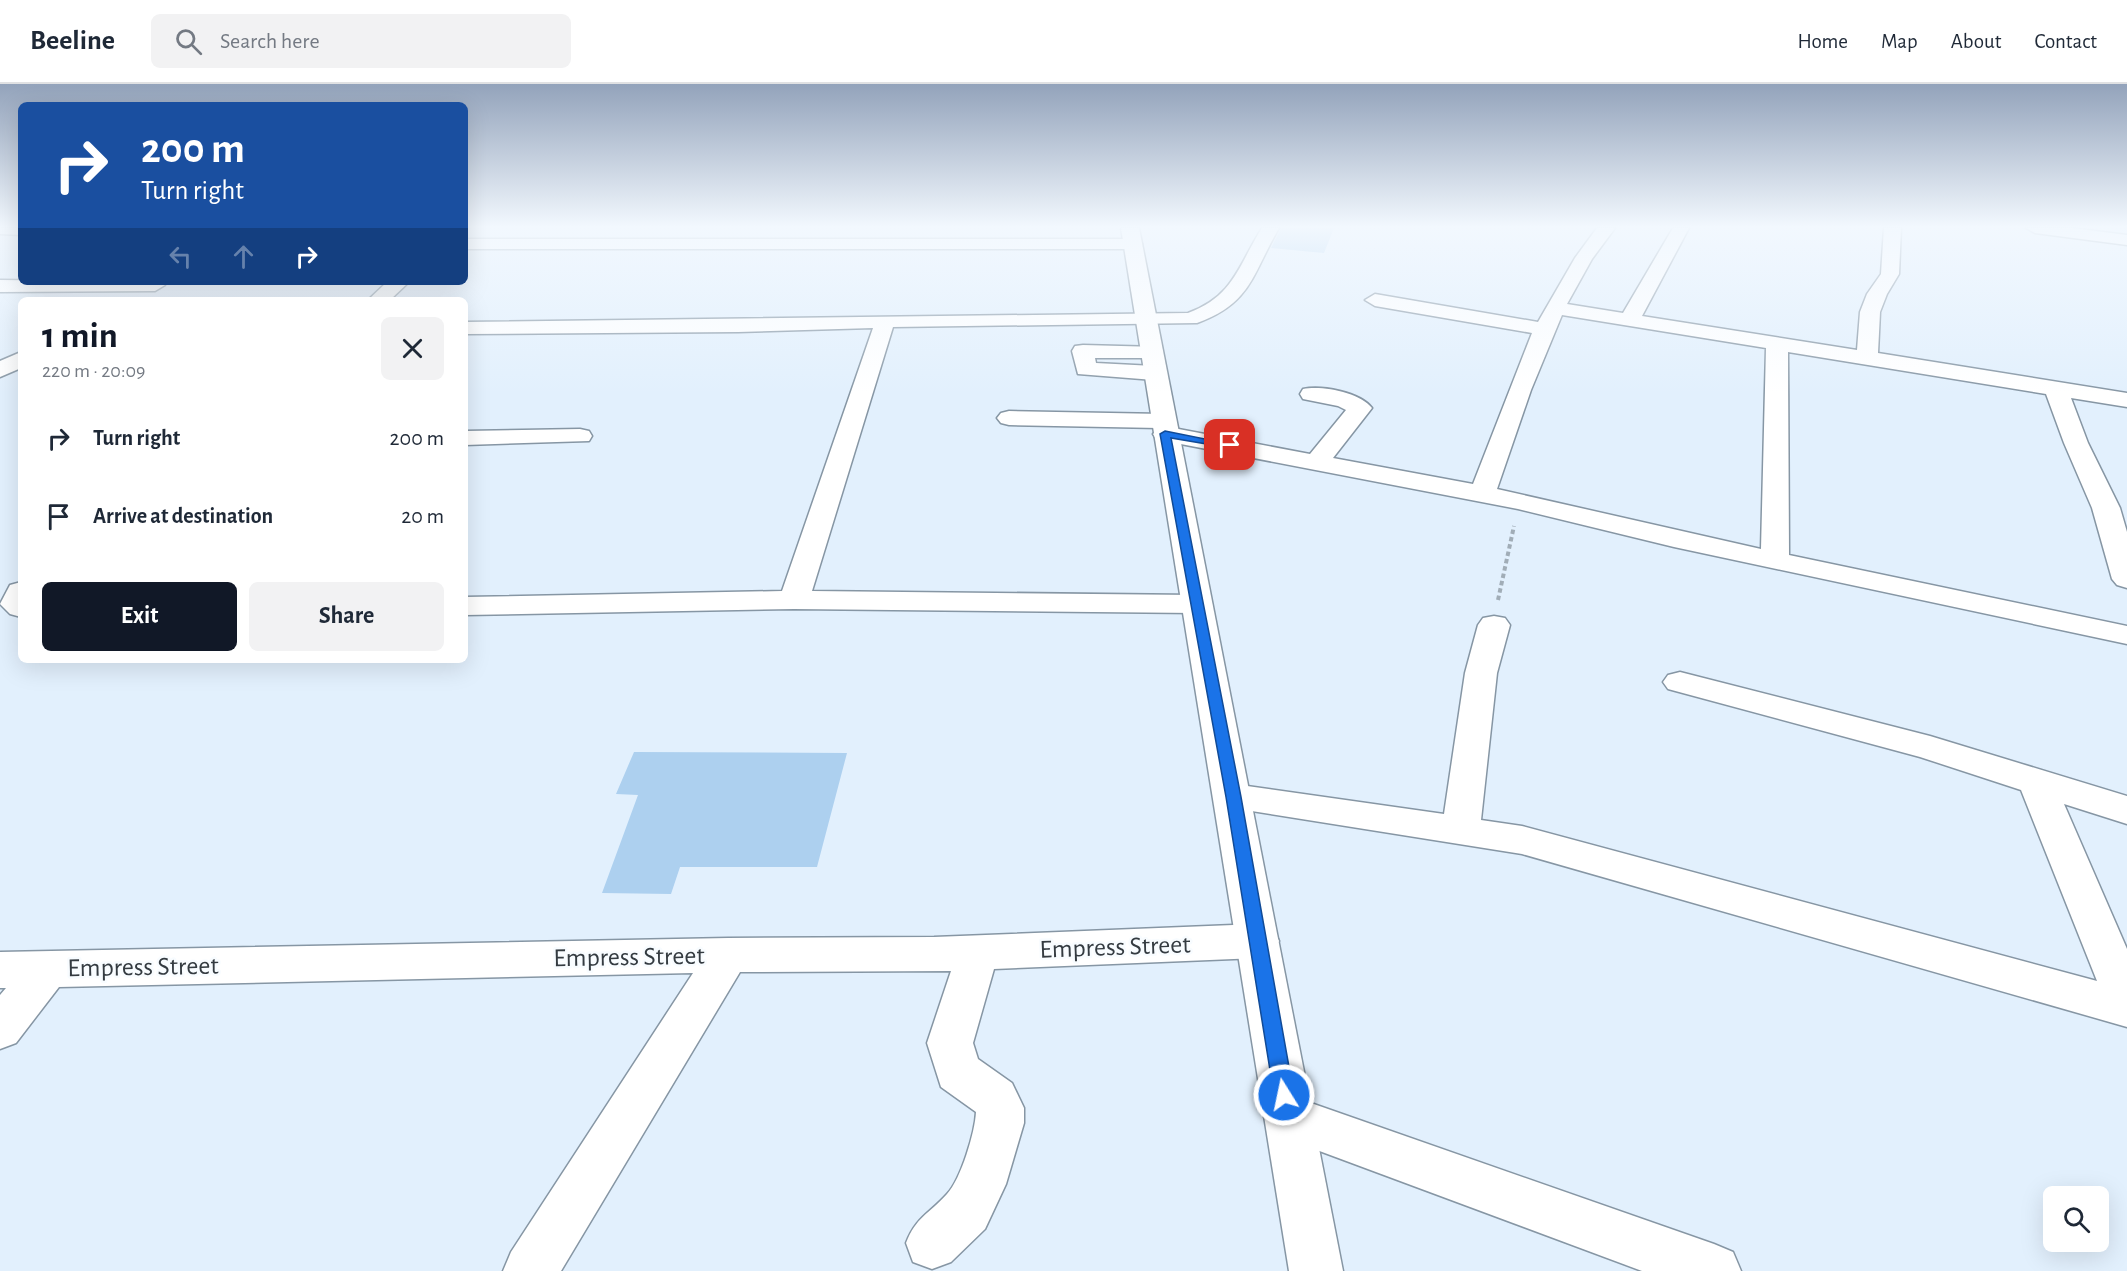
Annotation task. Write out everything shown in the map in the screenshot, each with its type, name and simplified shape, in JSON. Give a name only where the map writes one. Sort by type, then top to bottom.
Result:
[{"type":"street","points":[[1140,283],[1316,1271]]},
{"type":"street","points":[[1085,394],[1083,352],[1150,348],[1191,319],[1218,309],[1240,289],[1243,283]]},
{"type":"street","points":[[1482,495],[1543,329],[1567,283]]},
{"type":"street","points":[[1629,320],[1650,283]]},
{"type":"street","points":[[1867,357],[1870,312],[1884,283]]},
{"type":"street","points":[[0,286],[79,285]]},
{"type":"street","points":[[134,297],[156,285]]},
{"type":"street","points":[[382,297],[396,285]]},
{"type":"street","points":[[1375,300],[1543,329]]},
{"type":"street","points":[[1556,308],[2127,400]]},
{"type":"street","points":[[468,328],[738,326],[885,321],[1150,348]]},
{"type":"street","points":[[794,600],[885,321]]},
{"type":"street","points":[[1775,560],[1777,344]]},
{"type":"street","points":[[0,370],[18,361]]},
{"type":"street","points":[[2055,387],[2076,443],[2106,508],[2127,579]]},
{"type":"street","points":[[1311,394],[1345,400],[1360,408],[1317,461]]},
{"type":"street","points":[[1009,418],[1165,427],[1317,461],[1518,501],[1775,560],[2127,635]]},
{"type":"street","points":[[468,438],[580,436]]},
{"type":"street","points":[[468,606],[794,600],[1196,604]]},
{"type":"street","points":[[1461,829],[1480,673],[1494,625]]},
{"type":"street","points":[[1680,682],[1930,748],[2127,810]]},
{"type":"street","points":[[2037,783],[2127,1001]]},
{"type":"street","points":[[1233,797],[1461,829],[1522,840],[2127,1008]]},
{"type":"street","name":"Empress Street","points":[[0,970],[978,952],[1258,941]]},
{"type":"street","points":[[932,1244],[967,1211],[981,1184],[1000,1123],[1000,1108],[995,1098],[958,1072],[950,1043],[978,952]]},
{"type":"street","points":[[530,1271],[728,955]]},
{"type":"street","points":[[0,1029],[47,969]]},
{"type":"street","points":[[1288,1117],[1714,1271]]},
{"type":"path","points":[[1494,625],[1518,501]]},
{"type":"building","points":[[634,752],[847,753],[817,867],[680,867],[671,894],[602,893],[638,795],[616,794]]},
{"type":"route","points":[[1230,445],[1165,434],[1233,797],[1284,1095]]}]
